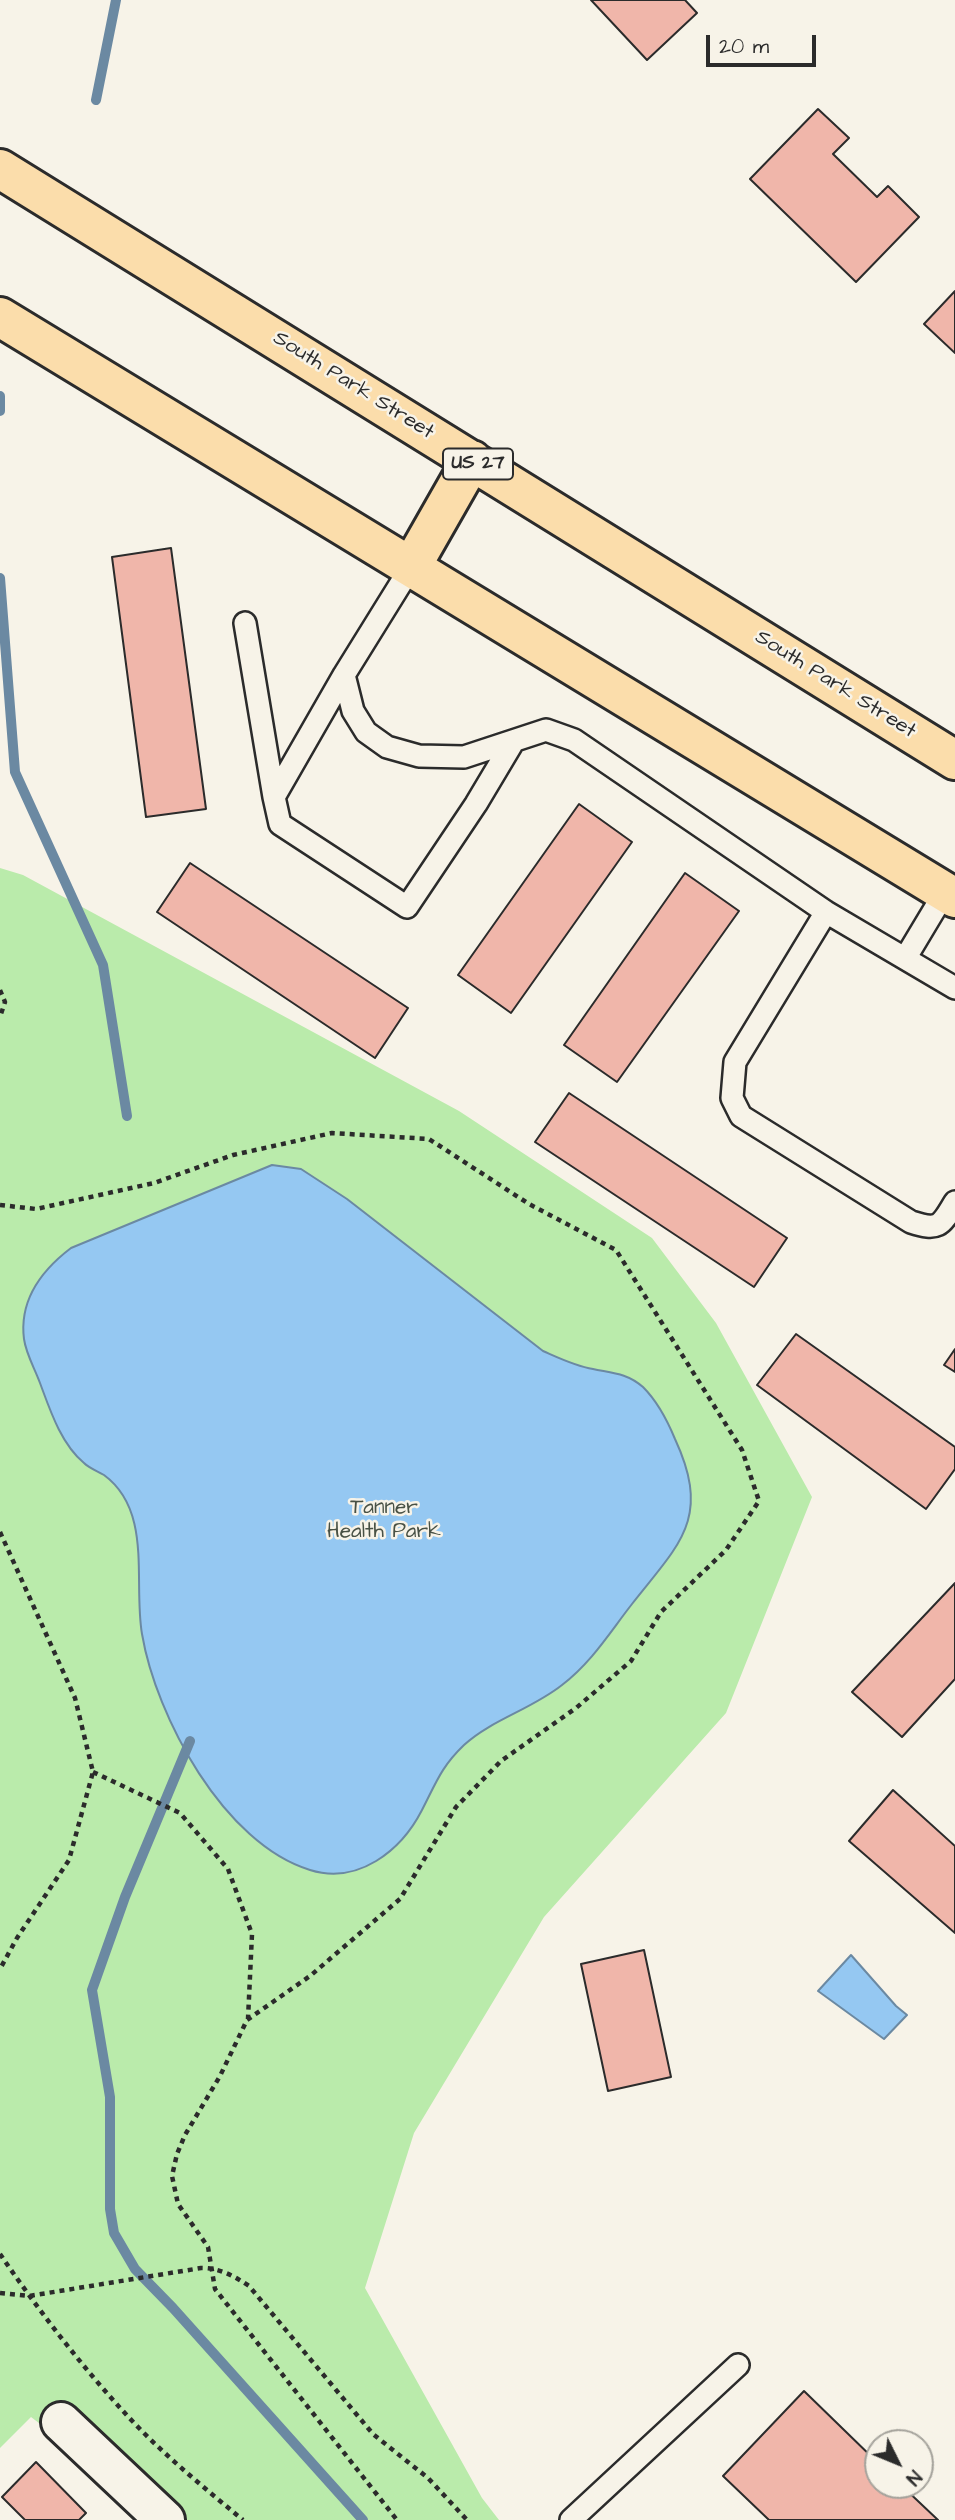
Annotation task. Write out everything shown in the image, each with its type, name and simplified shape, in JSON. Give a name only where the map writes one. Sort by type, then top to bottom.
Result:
[{"type":"main road","name":"South Park Street","points":[[0,169],[955,760]]},
{"type":"main road","points":[[0,317],[950,895]]},
{"type":"main road","points":[[411,568],[472,460]]},
{"type":"street","points":[[61,2422],[164,2520]]},
{"type":"lane","points":[[274,797],[344,675],[411,568]]},
{"type":"lane","points":[[245,623],[280,824],[407,907],[476,804],[513,741]]},
{"type":"lane","points":[[344,675],[353,711],[366,733],[387,747],[419,756],[464,757],[546,730],[575,740],[826,912],[955,988]]},
{"type":"lane","points":[[906,957],[950,895]]},
{"type":"lane","points":[[826,912],[735,1062],[732,1098],[741,1116],[911,1222],[929,1228],[944,1222],[955,1202]]},
{"type":"lane","points":[[571,2520],[738,2365]]},
{"type":"path","points":[[0,990],[5,1002],[0,1017]]},
{"type":"path","points":[[0,1205],[36,1209],[154,1183],[233,1155],[332,1133],[429,1139],[529,1203],[616,1250],[742,1450],[759,1500],[726,1550],[661,1612],[631,1661],[576,1708],[501,1761],[456,1807],[400,1899],[310,1976],[247,2020]]},
{"type":"path","points":[[0,1532],[75,1698],[93,1772],[69,1860],[0,1969]]},
{"type":"path","points":[[93,1772],[180,1813],[228,1868],[252,1934],[247,2020],[177,2154],[172,2176],[178,2204],[208,2247],[210,2268],[220,2298],[397,2520]]},
{"type":"path","points":[[0,1952],[9,1951]]},
{"type":"path","points":[[0,2254],[29,2296],[124,2412],[199,2483],[243,2520]]},
{"type":"path","points":[[0,2293],[29,2296],[210,2268],[233,2275],[249,2286],[373,2434],[428,2478],[467,2520]]},
{"type":"green space","name":"Tanner Health Park","points":[[0,868],[23,875],[459,1111],[652,1238],[716,1323],[812,1497],[726,1713],[544,1917],[414,2133],[365,2288],[482,2498],[499,2520],[167,2520],[31,2417],[0,2448]]},
{"type":"water","points":[[272,1165],[301,1169],[347,1199],[543,1351],[567,1362],[625,1376],[637,1382],[657,1405],[672,1432],[686,1467],[691,1490],[690,1511],[676,1547],[592,1657],[550,1693],[486,1728],[464,1745],[444,1768],[422,1810],[402,1839],[376,1861],[345,1873],[310,1870],[279,1856],[249,1834],[223,1806],[199,1773],[162,1702],[150,1667],[142,1634],[138,1548],[129,1508],[119,1490],[104,1475],[84,1463],[69,1446],[52,1415],[24,1339],[25,1311],[35,1287],[51,1266],[71,1248]]},
{"type":"water","points":[[851,1955],[907,2015],[884,2039],[818,1991]]},
{"type":"building","points":[[591,0],[685,0],[697,13],[647,60]]},
{"type":"building","points":[[818,109],[849,138],[833,154],[877,197],[888,186],[919,217],[856,282],[750,179]]},
{"type":"building","points":[[955,291],[955,353],[924,324]]},
{"type":"building","points":[[171,548],[206,809],[146,817],[112,557]]},
{"type":"building","points":[[579,804],[632,842],[511,1013],[458,975]]},
{"type":"building","points":[[190,863],[408,1008],[375,1058],[157,912]]},
{"type":"building","points":[[685,873],[739,911],[617,1082],[564,1045]]},
{"type":"building","points":[[569,1093],[787,1238],[754,1287],[535,1142]]},
{"type":"building","points":[[796,1334],[955,1447],[955,1469],[926,1509],[757,1385]]},
{"type":"building","points":[[955,1349],[955,1372],[944,1365]]},
{"type":"building","points":[[955,1583],[955,1679],[902,1737],[852,1692]]},
{"type":"building","points":[[893,1790],[955,1846],[955,1933],[849,1841]]},
{"type":"building","points":[[644,1950],[671,2077],[608,2091],[581,1964]]},
{"type":"building","points":[[804,2391],[864,2449],[864,2499],[916,2499],[938,2520],[769,2520],[723,2476]]},
{"type":"building","points":[[36,2462],[86,2513],[79,2520],[25,2520],[2,2497]]},
{"type":"waterway","points":[[96,100],[116,0]]},
{"type":"waterway","points":[[0,396],[0,411]]},
{"type":"waterway","points":[[0,578],[15,772],[103,965],[127,1116]]},
{"type":"waterway","points":[[190,1741],[125,1897],[92,1990],[110,2097],[110,2209],[114,2233],[135,2269],[363,2520]]}]
